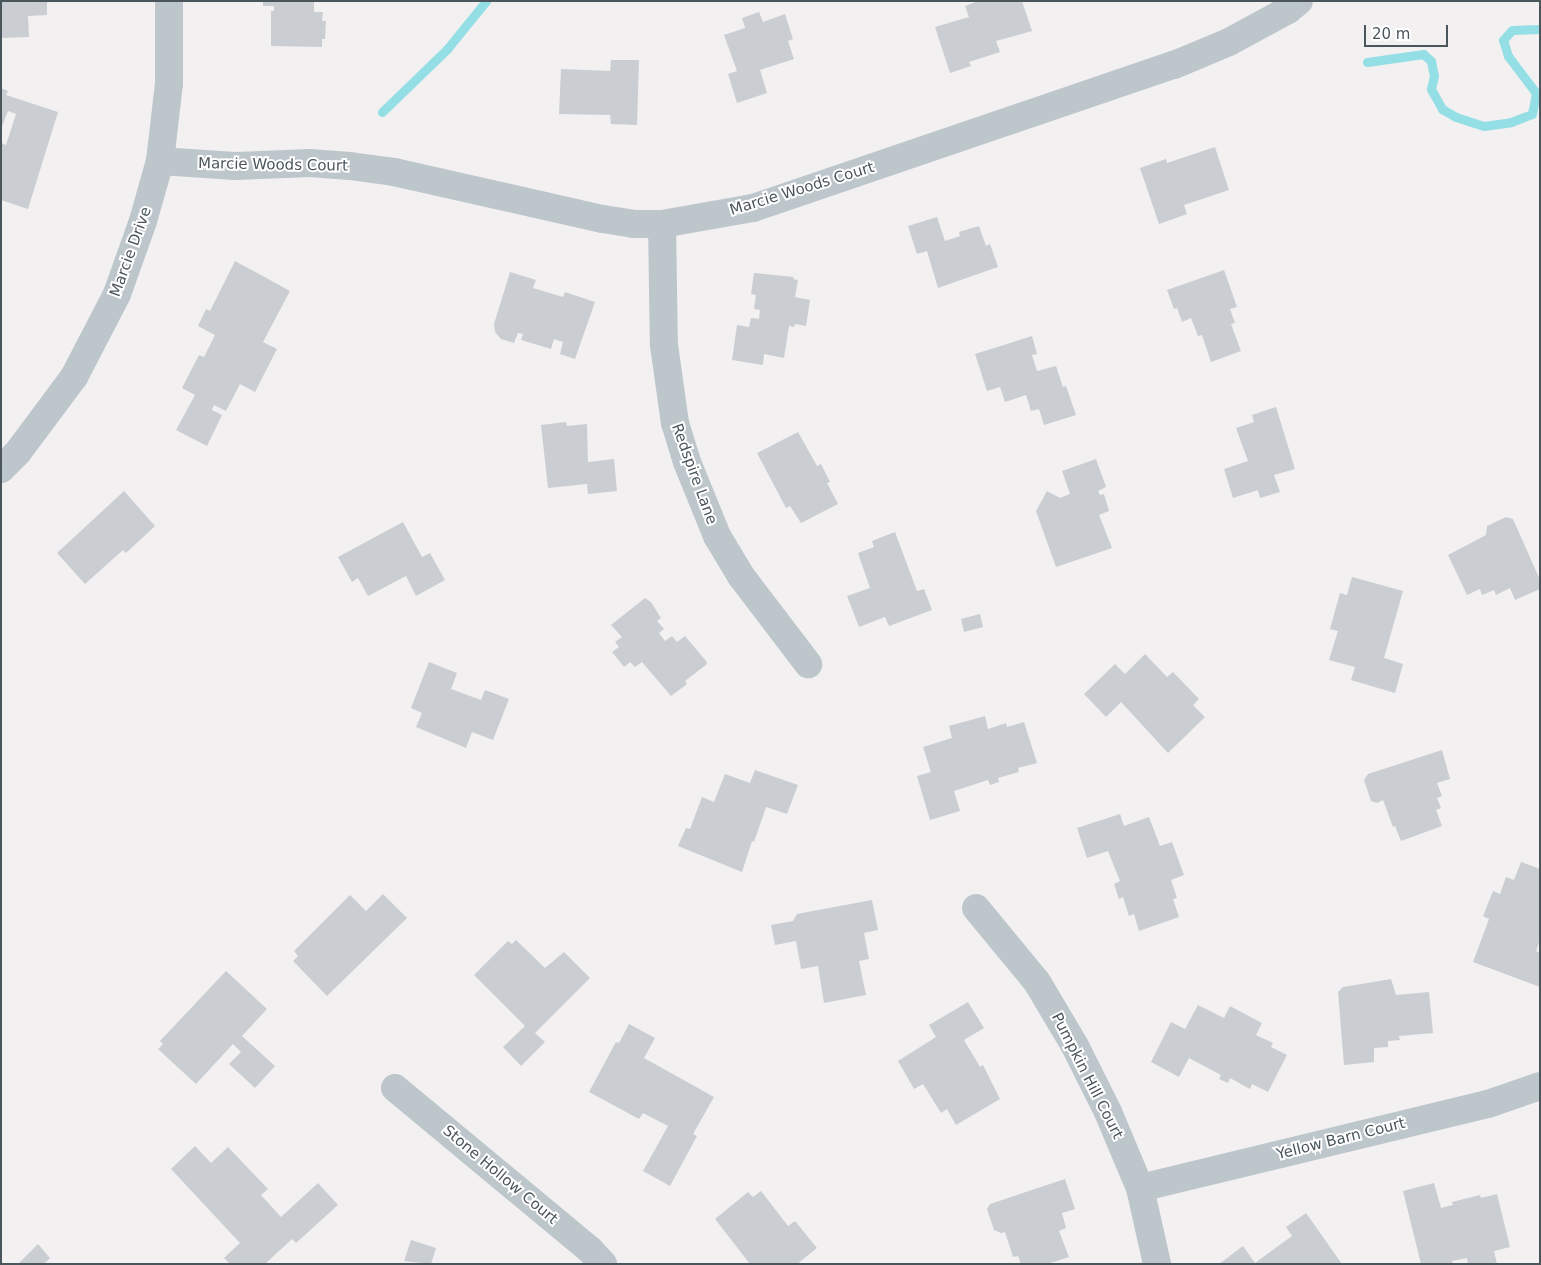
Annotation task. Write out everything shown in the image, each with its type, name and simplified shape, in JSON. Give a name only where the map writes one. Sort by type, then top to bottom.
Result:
[{"type":"street","name":"Marcie Drive","points":[[1,469],[18,452],[74,377],[95,341],[116,294],[140,230],[160,161],[169,83],[169,1]]},
{"type":"street","name":"Marcie Woods Court","points":[[160,161],[235,166],[310,163],[350,166],[394,172],[602,219],[634,224],[662,224],[753,208],[1174,65],[1229,42],[1288,10],[1299,1]]},
{"type":"street","name":"Redspire Lane","points":[[662,224],[664,345],[675,423],[687,462],[710,520],[736,568],[768,614],[808,664]]},
{"type":"street","name":"Pumpkin Hill Court","points":[[976,908],[1037,982],[1075,1046],[1108,1112],[1140,1188],[1157,1264]]},
{"type":"street","name":"Yellow Barn Court","points":[[1140,1188],[1488,1104],[1540,1086]]},
{"type":"street","name":"Stone Hollow Court","points":[[396,1088],[590,1250],[603,1264]]},
{"type":"building","points":[[1,1],[47,1],[47,15],[28,16],[29,37],[1,38]]},
{"type":"building","points":[[263,1],[314,1],[314,12],[323,12],[322,21],[326,21],[325,39],[322,39],[322,47],[271,46],[271,11],[274,11],[274,6],[263,6]]},
{"type":"building","points":[[978,1],[1022,1],[1032,31],[996,41],[1000,52],[969,62],[971,66],[950,73],[935,27],[969,17],[965,6]]},
{"type":"building","points":[[759,12],[763,22],[785,14],[793,39],[788,41],[794,59],[760,70],[767,93],[737,103],[728,74],[737,71],[724,35],[745,28],[742,18]]},
{"type":"building","points":[[611,60],[639,60],[637,125],[611,124],[610,115],[559,114],[561,69],[610,71]]},
{"type":"building","points":[[1,88],[8,91],[6,95],[58,112],[28,209],[1,200],[1,143],[6,145],[16,114],[8,111],[1,129]]},
{"type":"building","points":[[1215,147],[1229,190],[1184,205],[1187,214],[1159,224],[1140,168],[1166,159],[1167,163]]},
{"type":"building","points":[[937,217],[945,241],[960,236],[959,232],[979,226],[986,246],[990,244],[998,267],[938,288],[927,251],[917,254],[908,226]]},
{"type":"building","points":[[235,261],[290,291],[263,342],[277,349],[255,392],[240,384],[226,411],[214,405],[212,410],[222,415],[207,446],[176,430],[195,395],[182,388],[199,355],[204,357],[215,335],[198,326],[206,309],[210,311]]},
{"type":"building","points":[[1224,270],[1237,307],[1230,309],[1235,323],[1231,324],[1241,351],[1211,362],[1202,335],[1198,336],[1191,318],[1182,322],[1177,308],[1174,309],[1167,290]]},
{"type":"building","points":[[510,272],[536,280],[533,288],[563,297],[565,292],[595,302],[575,359],[560,354],[563,342],[554,339],[551,349],[521,340],[523,334],[518,333],[514,343],[501,339],[495,332],[494,324]]},
{"type":"building","points":[[754,273],[794,277],[793,279],[798,280],[795,297],[810,300],[806,326],[795,324],[794,327],[789,326],[784,358],[764,354],[763,365],[732,360],[737,325],[749,327],[751,318],[759,319],[760,310],[754,309],[756,295],[751,294]]},
{"type":"building","points":[[1032,336],[1037,354],[1032,355],[1037,371],[1056,366],[1063,387],[1066,386],[1076,415],[1044,425],[1039,409],[1031,411],[1026,395],[1005,402],[1000,387],[987,391],[975,354]]},
{"type":"building","points":[[1276,407],[1295,469],[1274,475],[1280,492],[1260,498],[1258,490],[1233,498],[1224,469],[1248,461],[1236,428],[1254,422],[1252,415]]},
{"type":"building","points":[[566,422],[567,426],[587,424],[588,462],[614,459],[617,491],[588,494],[587,484],[548,488],[541,425]]},
{"type":"building","points":[[798,432],[817,466],[821,464],[830,482],[827,483],[838,504],[801,523],[790,506],[786,508],[757,453]]},
{"type":"building","points":[[1096,459],[1106,487],[1098,491],[1100,495],[1104,494],[1109,511],[1099,515],[1112,548],[1056,567],[1036,511],[1047,491],[1060,498],[1070,494],[1062,471]]},
{"type":"building","points":[[124,491],[155,526],[126,553],[123,550],[85,584],[57,553]]},
{"type":"building","points":[[1506,517],[1513,519],[1540,580],[1540,589],[1515,600],[1510,588],[1496,595],[1494,590],[1482,595],[1480,589],[1467,595],[1448,555],[1486,535],[1487,526]]},
{"type":"building","points":[[403,522],[422,557],[430,553],[445,580],[416,596],[406,576],[368,596],[358,578],[352,582],[338,557]]},
{"type":"building","points":[[895,532],[917,591],[924,589],[932,610],[889,626],[885,617],[859,627],[847,596],[870,588],[858,553],[874,547],[872,541]]},
{"type":"building","points":[[1352,577],[1403,591],[1384,658],[1403,664],[1395,693],[1351,680],[1355,667],[1329,660],[1338,631],[1330,629],[1340,593],[1347,595]]},
{"type":"building","points":[[645,598],[651,602],[661,618],[657,621],[664,629],[659,633],[665,641],[672,636],[677,642],[685,636],[707,664],[685,681],[687,684],[671,696],[642,662],[635,667],[630,662],[624,667],[612,652],[619,647],[615,642],[622,637],[611,625]]},
{"type":"building","points":[[980,614],[983,627],[964,632],[961,619]]},
{"type":"building","points":[[1145,654],[1167,677],[1173,672],[1199,699],[1193,705],[1205,717],[1168,753],[1121,702],[1106,717],[1084,694],[1115,664],[1125,674]]},
{"type":"building","points":[[429,662],[457,673],[451,689],[481,700],[485,690],[509,699],[493,740],[472,732],[466,748],[416,727],[422,713],[411,708]]},
{"type":"building","points":[[985,716],[988,729],[1006,723],[1007,727],[1024,722],[1037,763],[1018,768],[1019,772],[998,778],[999,782],[990,785],[988,780],[954,791],[960,811],[930,820],[917,776],[931,772],[923,747],[952,738],[949,726]]},
{"type":"building","points":[[1442,750],[1450,779],[1437,783],[1442,796],[1437,798],[1441,808],[1436,810],[1442,826],[1401,841],[1395,826],[1393,827],[1383,800],[1377,803],[1371,801],[1364,780],[1368,774]]},
{"type":"building","points":[[755,770],[798,785],[787,814],[766,807],[742,872],[678,846],[686,828],[690,829],[702,797],[714,802],[725,774],[750,783]]},
{"type":"building","points":[[1120,814],[1124,826],[1149,817],[1160,846],[1172,842],[1184,875],[1171,880],[1177,898],[1173,899],[1179,917],[1139,931],[1134,914],[1129,916],[1123,897],[1119,899],[1114,884],[1120,881],[1108,851],[1087,858],[1077,828]]},
{"type":"building","points":[[1521,862],[1540,869],[1540,940],[1536,951],[1540,953],[1540,987],[1473,962],[1489,919],[1483,916],[1493,891],[1500,894],[1506,877],[1514,880]]},
{"type":"building","points":[[383,894],[407,918],[327,996],[293,961],[298,956],[294,951],[350,895],[366,911]]},
{"type":"building","points":[[872,900],[878,930],[864,933],[869,959],[859,961],[866,995],[824,1003],[818,966],[801,969],[796,941],[775,945],[771,925],[793,921],[797,914]]},
{"type":"building","points":[[516,940],[545,968],[564,952],[590,978],[535,1033],[545,1042],[521,1066],[503,1047],[525,1026],[474,975],[508,941],[512,944]]},
{"type":"building","points":[[226,971],[267,1009],[242,1036],[275,1066],[255,1088],[229,1064],[241,1052],[233,1044],[196,1084],[158,1049],[163,1044],[160,1041]]},
{"type":"building","points":[[1391,979],[1396,995],[1429,992],[1433,1033],[1399,1036],[1400,1040],[1388,1041],[1388,1047],[1374,1048],[1374,1062],[1344,1065],[1338,992],[1343,987]]},
{"type":"building","points":[[968,1002],[984,1028],[964,1040],[980,1067],[983,1065],[1000,1099],[956,1125],[947,1109],[941,1113],[923,1084],[914,1089],[898,1061],[936,1037],[929,1025]]},
{"type":"building","points":[[1198,1005],[1224,1018],[1230,1006],[1262,1023],[1256,1035],[1273,1043],[1271,1047],[1287,1055],[1268,1092],[1252,1084],[1250,1089],[1230,1078],[1228,1083],[1219,1079],[1221,1075],[1189,1058],[1179,1077],[1151,1062],[1171,1022],[1185,1029]]},
{"type":"building","points":[[629,1024],[655,1038],[644,1058],[714,1097],[693,1134],[697,1136],[670,1186],[643,1171],[668,1126],[643,1113],[639,1119],[589,1092],[616,1042],[619,1043]]},
{"type":"building","points":[[195,1146],[211,1163],[228,1147],[268,1189],[261,1195],[281,1217],[318,1183],[338,1205],[296,1243],[292,1239],[265,1264],[230,1264],[224,1258],[240,1243],[171,1169]]},
{"type":"building","points":[[1065,1179],[1075,1209],[1062,1213],[1066,1228],[1059,1231],[1069,1257],[1047,1264],[1021,1264],[1018,1256],[1013,1257],[1005,1232],[1001,1233],[994,1230],[987,1209],[990,1204]]},
{"type":"building","points":[[1434,1183],[1441,1208],[1453,1205],[1452,1202],[1480,1195],[1481,1198],[1497,1194],[1510,1247],[1494,1251],[1497,1264],[1468,1264],[1467,1258],[1452,1261],[1453,1264],[1421,1264],[1403,1191]]},
{"type":"building","points":[[761,1191],[788,1226],[795,1221],[817,1248],[797,1264],[750,1264],[715,1219],[748,1192],[753,1197]]},
{"type":"building","points":[[1306,1213],[1342,1264],[1219,1264],[1243,1246],[1255,1263],[1292,1236],[1286,1227]]},
{"type":"building","points":[[411,1240],[436,1248],[431,1264],[404,1261]]},
{"type":"building","points":[[38,1244],[50,1258],[44,1264],[18,1264]]},
{"type":"waterway","points":[[382,112],[447,49],[486,1]]},
{"type":"waterway","points":[[1367,62],[1423,54],[1431,61],[1434,76],[1431,89],[1442,109],[1456,117],[1484,126],[1511,122],[1532,114],[1536,93],[1508,56],[1503,40],[1512,30],[1540,29]]}]
